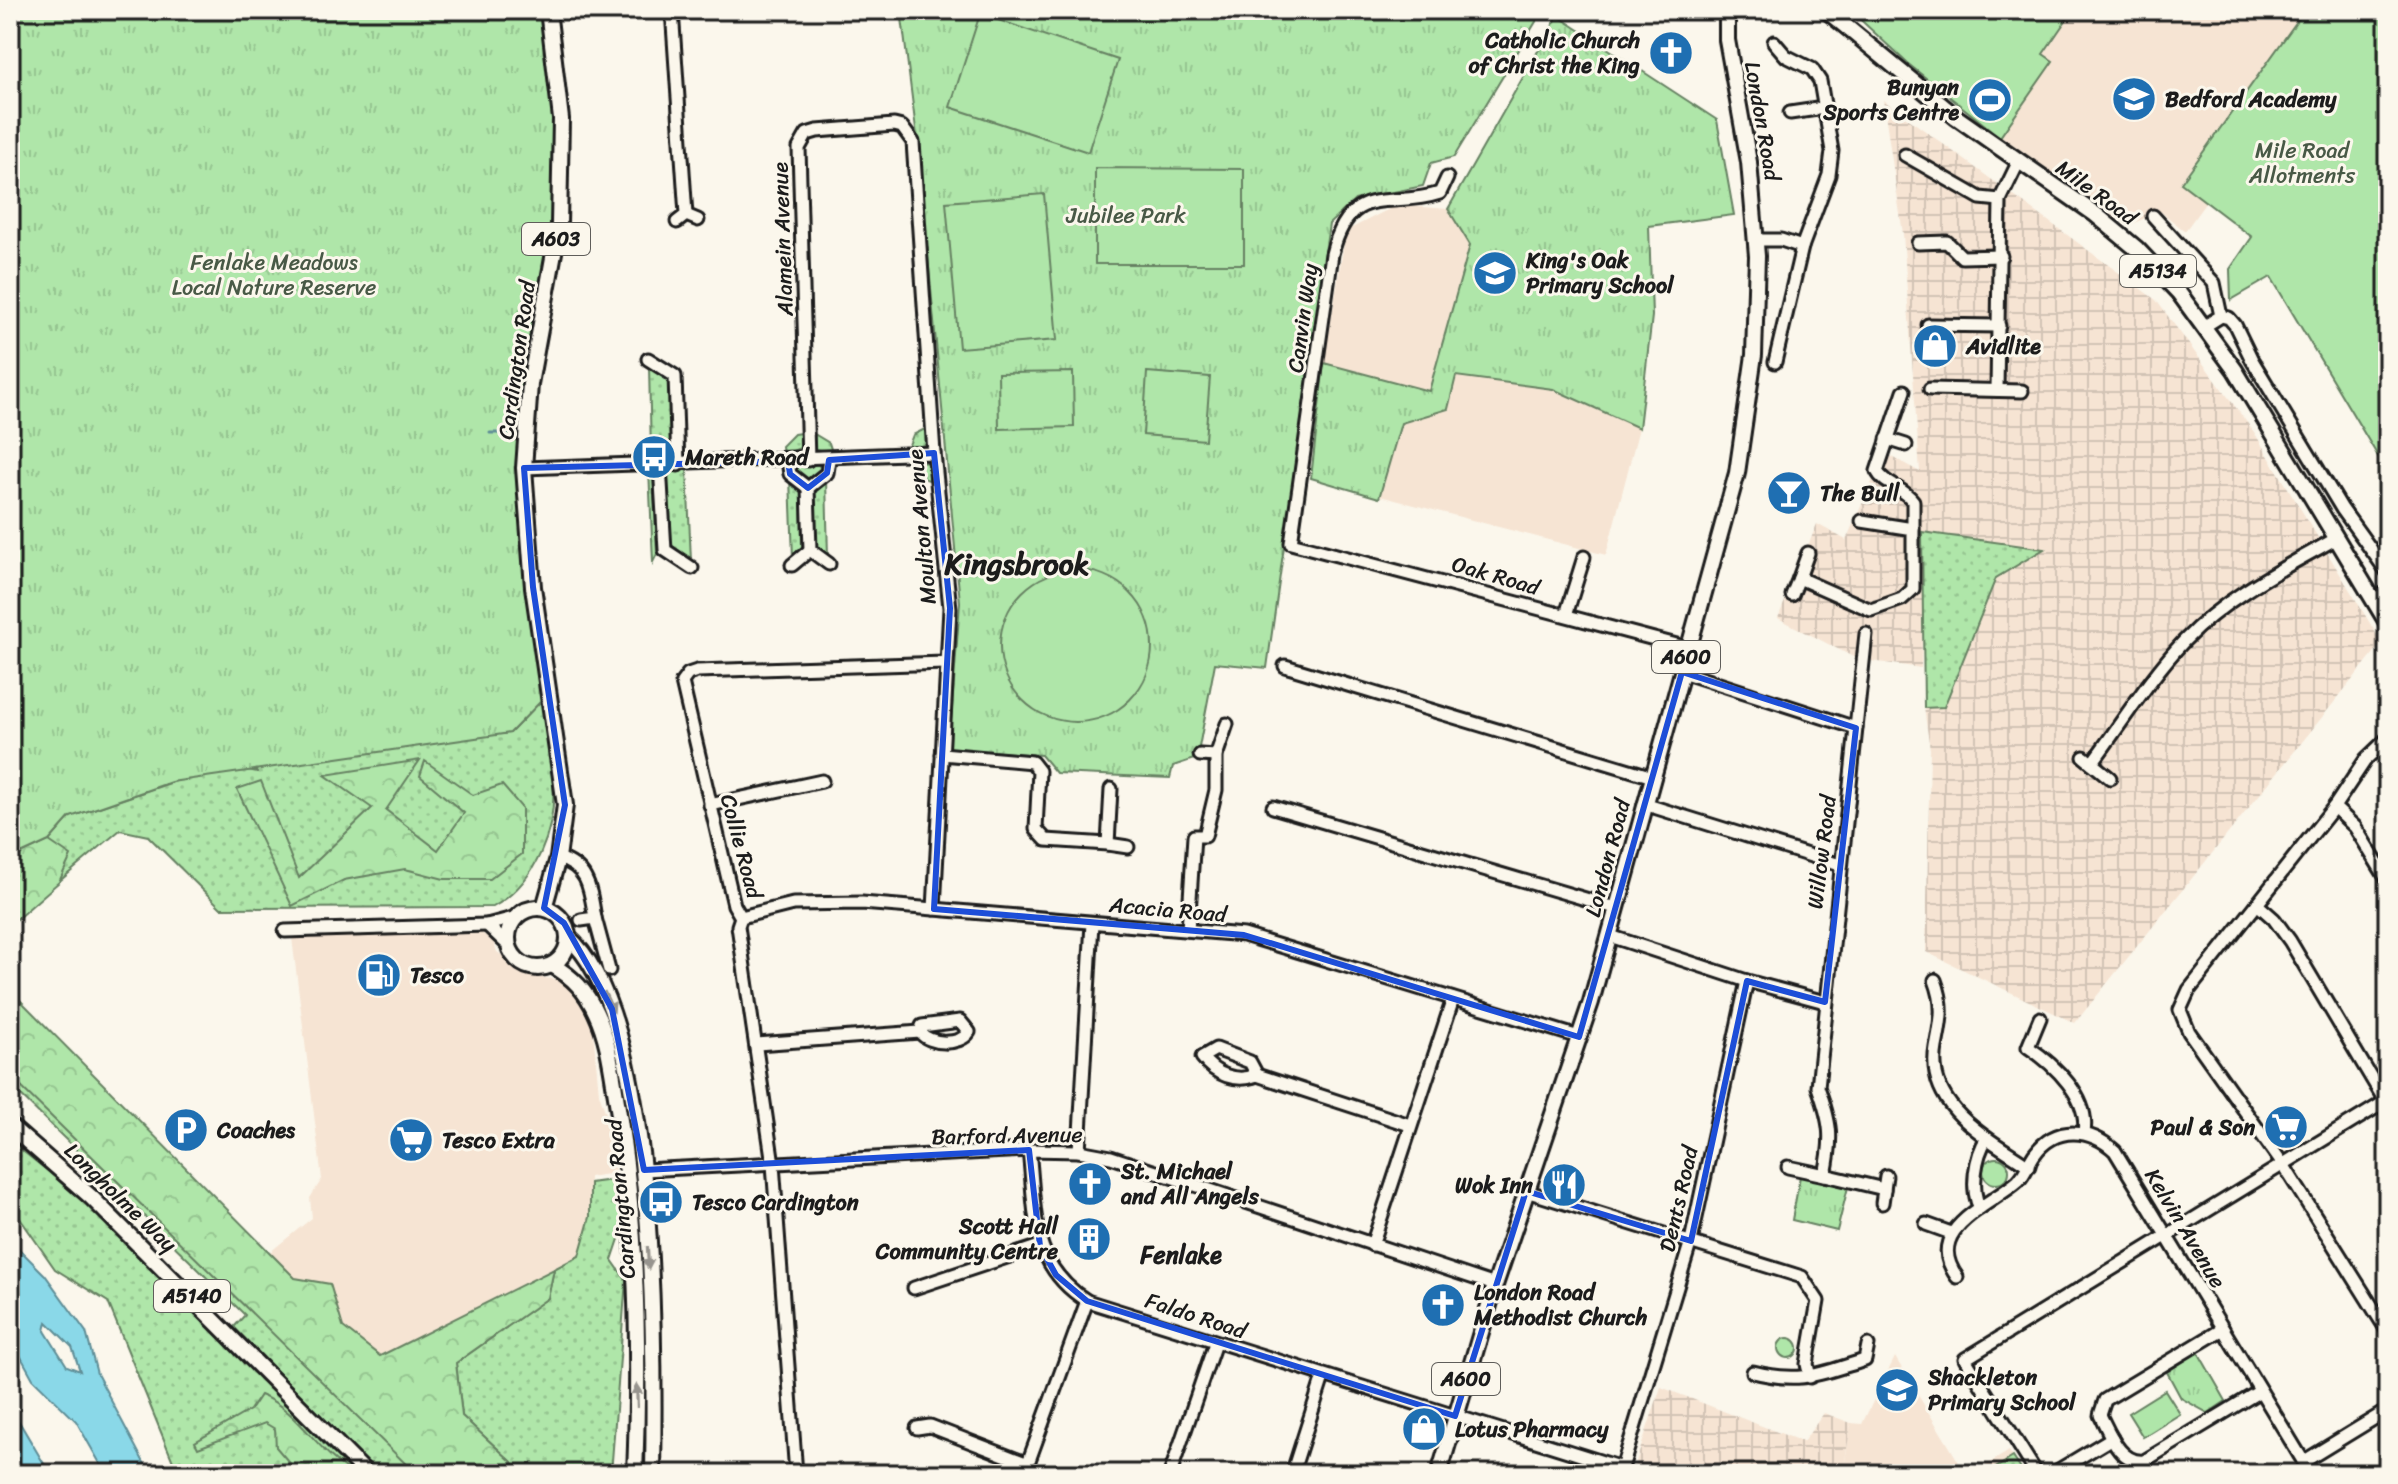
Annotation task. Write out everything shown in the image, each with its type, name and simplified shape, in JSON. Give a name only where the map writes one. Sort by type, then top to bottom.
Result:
[{"type":"main road","name":"Cardington Road","points":[[544,908],[558,858],[565,805],[533,587],[524,468],[530,384],[559,225],[561,119],[548,10]]},
{"type":"main road","name":"London Road","points":[[1439,1474],[1495,1285],[1610,936],[1733,491],[1744,436],[1756,335],[1757,240],[1749,162],[1727,40],[1727,10]]},
{"type":"main road","name":"Mile Road","points":[[1826,10],[1906,78],[2018,163],[2095,214],[2128,241],[2179,293],[2205,326],[2388,624]]},
{"type":"main road","name":"Cardington Road","points":[[520,915],[552,877]]},
{"type":"main road","points":[[544,908],[556,913],[564,923],[568,937],[562,956],[552,965],[532,968],[516,959],[509,946],[509,930],[520,915],[544,908]]},
{"type":"main road","name":"Cardington Road","points":[[568,937],[579,946],[612,1009],[627,1065],[644,1170],[654,1410],[653,1474]]},
{"type":"main road","name":"Cardington Road","points":[[552,965],[583,989],[597,1015],[611,1069],[624,1147],[635,1269],[635,1474]]},
{"type":"main road","name":"Longholme Way","points":[[10,1126],[50,1158],[113,1218],[367,1474]]},
{"type":"street","points":[[672,10],[687,219]]},
{"type":"street","name":"London Road","points":[[1774,42],[1786,56],[1812,69],[1820,81],[1832,151],[1829,175],[1802,247],[1775,362]]},
{"type":"street","name":"London Road","points":[[1790,113],[1824,108]]},
{"type":"street","name":"Alamein Avenue","points":[[808,460],[799,148],[807,134],[817,131],[894,125],[902,127],[913,142]]},
{"type":"street","name":"Moulton Avenue","points":[[913,142],[934,453],[950,608],[934,909]]},
{"type":"street","points":[[1905,155],[1980,198],[2000,200]]},
{"type":"street","points":[[1997,390],[2000,200],[2018,163]]},
{"type":"street","name":"Canvin Way","points":[[1291,543],[1332,254],[1339,227],[1358,210],[1380,199],[1421,199],[1440,193],[1447,178]]},
{"type":"street","points":[[2153,216],[2214,283],[2221,316]]},
{"type":"street","points":[[1757,240],[1781,240],[1802,247]]},
{"type":"street","points":[[1918,243],[1947,242],[1962,257],[2001,256]]},
{"type":"street","points":[[2205,326],[2221,316],[2229,318],[2235,325],[2252,360],[2342,509],[2388,573]]},
{"type":"street","points":[[1928,325],[1999,326]]},
{"type":"street","points":[[648,359],[675,376],[678,465]]},
{"type":"street","points":[[1930,389],[2022,391]]},
{"type":"street","points":[[1799,578],[1871,610],[1902,599],[1913,589],[1913,501],[1905,490],[1881,478],[1877,471],[1904,391]]},
{"type":"street","points":[[1887,439],[1906,445]]},
{"type":"street","points":[[524,468],[829,460],[934,453]]},
{"type":"street","points":[[808,488],[827,473],[829,460]]},
{"type":"street","points":[[788,461],[790,474],[808,488]]},
{"type":"street","points":[[660,465],[665,550],[692,568]]},
{"type":"street","points":[[808,488],[810,550]]},
{"type":"street","points":[[1862,521],[1913,529]]},
{"type":"street","points":[[2110,778],[2088,760],[2168,659],[2196,629],[2242,593],[2337,538]]},
{"type":"street","name":"Oak Road","points":[[1291,543],[1688,648]]},
{"type":"street","points":[[810,550],[829,564]]},
{"type":"street","points":[[792,565],[810,550]]},
{"type":"street","points":[[1792,595],[1808,553]]},
{"type":"street","points":[[1566,615],[1584,557]]},
{"type":"street","points":[[2374,600],[2388,591]]},
{"type":"street","name":"Willow Road","points":[[1825,1175],[1832,1142],[1817,1075],[1866,634]]},
{"type":"street","name":"Collie Road","points":[[796,1474],[773,1164],[738,926],[741,917],[734,905],[682,682],[688,674],[697,671],[945,663]]},
{"type":"street","points":[[1285,666],[1653,777]]},
{"type":"street","points":[[1682,672],[1856,728]]},
{"type":"street","points":[[1188,930],[1194,836],[1205,836],[1216,790],[1216,756],[1227,724]]},
{"type":"street","points":[[2388,738],[2366,759],[2334,807],[2189,990],[2180,1010],[2189,1032],[2284,1166],[2388,1332]]},
{"type":"street","points":[[942,754],[1032,762],[1039,771],[1036,829],[1046,840],[1128,847]]},
{"type":"street","points":[[1200,755],[1216,756]]},
{"type":"street","points":[[710,805],[822,781]]},
{"type":"street","points":[[1108,844],[1111,789]]},
{"type":"street","points":[[1644,804],[1840,865]]},
{"type":"street","points":[[1273,807],[1616,908]]},
{"type":"street","points":[[2334,807],[2355,827],[2388,881]]},
{"type":"street","points":[[558,858],[584,871],[609,970]]},
{"type":"street","name":"Acacia Road","points":[[741,917],[751,912],[823,902],[1244,935],[1579,1037]]},
{"type":"street","points":[[2037,1474],[1965,1359],[2387,1103],[2290,941],[2274,919],[2257,904]]},
{"type":"street","points":[[285,931],[487,925],[520,915]]},
{"type":"street","points":[[581,920],[595,918]]},
{"type":"street","points":[[1079,1151],[1092,923]]},
{"type":"street","points":[[487,925],[509,946]]},
{"type":"street","points":[[1610,936],[1747,981],[1825,1002]]},
{"type":"street","points":[[1935,980],[1942,1001],[1943,1025],[1936,1048],[1936,1069],[1943,1092],[1959,1116],[2029,1166]]},
{"type":"street","name":"Dents Road","points":[[1622,1468],[1691,1241],[1747,981]]},
{"type":"street","points":[[1372,1245],[1453,999]]},
{"type":"street","points":[[1957,1277],[1949,1267],[1951,1233],[1961,1221],[2017,1182],[2034,1154],[2058,1136],[2084,1132],[2084,1110],[2047,1059],[2028,1047],[2040,1018]]},
{"type":"street","points":[[757,1044],[920,1032]]},
{"type":"street","points":[[1257,1075],[1410,1125]]},
{"type":"street","name":"Kelvin Avenue","points":[[2084,1132],[2101,1138],[2115,1151],[2311,1474]]},
{"type":"street","points":[[1980,1208],[1973,1195],[1982,1146],[1987,1138]]},
{"type":"street","name":"Barford Avenue","points":[[644,1170],[1029,1150],[1079,1151],[1142,1167],[1495,1285]]},
{"type":"street","name":"Faldo Road","points":[[1029,1150],[1040,1246],[1056,1275],[1087,1301],[1622,1468]]},
{"type":"street","points":[[1788,1167],[1884,1189]]},
{"type":"street","points":[[1882,1203],[1886,1176]]},
{"type":"street","points":[[1526,1191],[1791,1271],[1808,1282],[1818,1301],[1807,1364],[1810,1377]]},
{"type":"street","points":[[1926,1224],[1951,1233]]},
{"type":"street","points":[[914,1288],[1040,1246]]},
{"type":"street","points":[[917,1428],[930,1426],[1026,1469],[1087,1301]]},
{"type":"street","points":[[2223,1329],[2105,1400],[2100,1415],[2112,1438],[2126,1457],[2135,1462],[2144,1461],[2260,1391]]},
{"type":"street","points":[[1170,1474],[1215,1343]]},
{"type":"street","points":[[1753,1372],[1784,1379],[1810,1377],[1865,1360],[1868,1345]]},
{"type":"street","points":[[1292,1474],[1323,1377]]},
{"type":"street","points":[[2303,1462],[2388,1410]]},
{"type":"street","points":[[2053,1474],[2112,1438]]},
{"type":"highlighted area","points":[[934,453],[950,608],[934,909],[1244,935],[1579,1037],[1682,672],[1856,728],[1825,1002],[1747,981],[1691,1241],[1526,1191],[1455,1416],[1087,1301],[1056,1275],[1040,1246],[1029,1150],[644,1170],[612,1009],[564,923],[544,908],[565,805],[533,587],[524,468],[788,461],[790,474],[808,488],[827,473],[829,460]]},
{"type":"shaded area","name":"Bedford Academy","points":[[2073,10],[2305,10],[2181,182],[2206,202],[2185,231],[2160,211],[2128,226],[2000,137],[2053,61],[2043,55]]},
{"type":"shaded area","name":"King's Oak Primary School","points":[[1558,16],[1717,120],[1734,215],[1649,226],[1652,316],[1639,428],[1606,555],[1311,478],[1324,363],[1346,231],[1397,205],[1448,209]]},
{"type":"shaded area","points":[[1883,100],[2156,300],[2254,432],[2382,643],[2075,1023],[1926,952],[1930,749],[1924,708],[1945,706],[1996,578],[2042,549],[1924,579],[1921,668],[1857,659],[1778,618],[1817,524],[1846,540],[1885,453],[1920,472],[1903,234]]},
{"type":"shaded area","points":[[478,930],[493,941],[497,952],[535,977],[564,980],[580,1001],[593,1030],[599,1093],[609,1123],[615,1173],[589,1177],[590,1217],[579,1256],[380,1357],[343,1327],[330,1284],[295,1278],[270,1252],[312,1218],[310,1198],[322,1179],[292,938]]},
{"type":"shaded area","name":"Shackleton Primary School","points":[[1895,1357],[1966,1474],[1843,1474],[1851,1423],[1862,1424]]},
{"type":"shaded area","points":[[1661,1387],[1803,1442],[1824,1413],[1851,1423],[1843,1474],[1632,1474]]},
{"type":"shaded area","name":"Shackleton Primary School","points":[[2009,1451],[2024,1474],[1972,1474]]},
{"type":"green space","name":"Fenlake Meadows Local Nature Reserve","points":[[10,10],[541,10],[551,92],[553,200],[523,395],[519,483],[524,576],[542,700],[510,733],[171,782],[70,817],[49,841],[10,859]]},
{"type":"green space","name":"Jubilee Park","points":[[901,10],[1543,10],[1454,157],[1431,163],[1423,186],[1355,200],[1329,224],[1267,668],[1215,663],[1197,758],[1173,766],[1170,778],[1056,773],[1041,755],[949,748],[960,602],[917,138]]},
{"type":"green space","name":"Bunyan Sports Centre","points":[[1850,10],[2073,10],[2043,54],[2053,61],[2000,137],[1907,63]]},
{"type":"green space","name":"Mile Road Allotments","points":[[2305,10],[2388,10],[2388,473],[2271,277],[2231,300],[2230,269],[2252,237],[2181,183]]},
{"type":"green space","points":[[980,14],[1118,60],[1088,152],[950,107]]},
{"type":"green space","name":"King's Oak Primary School","points":[[1558,16],[1717,120],[1734,215],[1649,226],[1652,316],[1639,428],[1553,389],[1456,376],[1448,409],[1401,423],[1379,498],[1311,478],[1324,363],[1429,391],[1470,245],[1448,209]]},
{"type":"green space","points":[[1095,168],[1244,169],[1244,264],[1095,264]]},
{"type":"green space","points":[[1044,194],[1057,340],[959,348],[946,202]]},
{"type":"green space","points":[[649,367],[670,378],[672,452],[651,453]]},
{"type":"green space","points":[[1073,372],[1074,427],[999,429],[998,373]]},
{"type":"green space","points":[[1147,372],[1210,377],[1205,440],[1143,435]]},
{"type":"green space","points":[[927,428],[926,445],[907,450],[913,435]]},
{"type":"green space","points":[[811,432],[829,443],[832,452],[815,449]]},
{"type":"green space","points":[[801,433],[800,448],[783,455],[782,446],[794,434]]},
{"type":"green space","points":[[907,459],[927,463],[932,481],[916,476]]},
{"type":"green space","points":[[816,462],[822,469],[813,478],[800,478],[792,468],[798,463]]},
{"type":"green space","points":[[649,468],[653,471],[657,554],[653,562]]},
{"type":"green space","points":[[687,469],[691,561],[668,542],[665,475],[668,470]]},
{"type":"green space","points":[[790,478],[801,489],[802,548],[793,558]]},
{"type":"green space","points":[[826,479],[828,557],[813,543],[813,490]]},
{"type":"green space","points":[[1922,532],[2044,549],[1996,578],[1944,707],[1924,708]]},
{"type":"green space","points":[[1076,570],[1105,576],[1130,592],[1146,617],[1152,646],[1146,675],[1130,700],[1105,716],[1076,722],[1047,716],[1022,700],[1006,675],[1000,646],[1006,617],[1022,592],[1047,576]]},
{"type":"green space","points":[[542,700],[553,780],[547,835],[541,853],[521,884],[493,907],[221,908],[148,836],[120,830],[56,884],[49,841],[70,817],[227,766],[257,772],[250,756],[510,733]]},
{"type":"green space","points":[[420,760],[386,810],[438,850],[464,813],[420,776],[425,761],[473,795],[502,785],[522,808],[522,854],[490,879],[444,879],[405,869],[344,880],[292,906],[237,789],[261,781],[299,878],[372,808],[325,775]]},
{"type":"green space","points":[[49,841],[71,856],[59,882],[10,925],[10,859]]},
{"type":"green space","points":[[10,990],[295,1278],[330,1284],[343,1327],[380,1356],[554,1269],[548,1298],[456,1363],[462,1416],[525,1474],[416,1474],[10,1076]]},
{"type":"green space","points":[[10,1060],[430,1474],[377,1474],[234,1327],[245,1315],[10,1085]]},
{"type":"green space","points":[[10,1141],[78,1195],[358,1474],[178,1474],[108,1302],[55,1269],[10,1204]]},
{"type":"green space","points":[[1996,1158],[2005,1162],[2009,1171],[2005,1180],[1996,1184],[1987,1180],[1983,1171],[1987,1162]]},
{"type":"green space","points":[[1800,1176],[1848,1187],[1837,1231],[1792,1220]]},
{"type":"green space","points":[[620,1179],[622,1230],[612,1260],[626,1280],[611,1474],[525,1474],[462,1416],[456,1363],[548,1298],[554,1269],[579,1256],[590,1217],[590,1183]]},
{"type":"green space","points":[[1788,1338],[1795,1341],[1798,1348],[1795,1355],[1788,1358],[1781,1355],[1778,1348],[1781,1341]]},
{"type":"green space","points":[[2198,1352],[2226,1401],[2208,1413],[2181,1398],[2167,1372]]},
{"type":"green space","points":[[2165,1390],[2180,1414],[2143,1437],[2128,1413]]},
{"type":"green space","points":[[260,1395],[287,1411],[330,1456],[355,1474],[299,1474],[276,1447],[275,1429],[265,1423],[198,1448],[195,1442],[250,1410]]},
{"type":"green space","points":[[2013,1457],[2024,1474],[1986,1474]]},
{"type":"water","points":[[10,1231],[19,1249],[45,1275],[86,1332],[97,1374],[150,1474],[106,1474],[76,1421],[33,1379],[10,1337]],"holes":[[[47,1322],[72,1347],[80,1371],[67,1366],[45,1331]]]},
{"type":"water","points":[[10,1403],[14,1413],[50,1474],[10,1474]]},
{"type":"waterway","points":[[490,433],[517,433]]},
{"type":"place","name":"Catholic Church of Christ the King","points":[[1671,53]]},
{"type":"place","name":"Bedford Academy","points":[[2134,99]]},
{"type":"place","name":"Bunyan Sports Centre","points":[[1990,100]]},
{"type":"place","name":"King's Oak Primary School","points":[[1495,273]]},
{"type":"place","name":"Avidlite","points":[[1935,346]]},
{"type":"place","name":"Mareth Road","points":[[654,457]]},
{"type":"place","name":"The Bull","points":[[1789,493]]},
{"type":"place","name":"Tesco","points":[[379,975]]},
{"type":"place","name":"Paul & Son","points":[[2286,1127]]},
{"type":"place","name":"Coaches","points":[[186,1130]]},
{"type":"place","name":"Tesco Extra","points":[[411,1140]]},
{"type":"place","name":"St. Michael and All Angels","points":[[1090,1184]]},
{"type":"place","name":"Wok Inn","points":[[1564,1185]]},
{"type":"place","name":"Tesco Cardington","points":[[661,1202]]},
{"type":"place","name":"Scott Hall Community Centre","points":[[1089,1239]]},
{"type":"place","name":"London Road Methodist Church","points":[[1443,1305]]},
{"type":"place","name":"Shackleton Primary School","points":[[1897,1390]]},
{"type":"place","name":"Lotus Pharmacy","points":[[1424,1429]]},
{"type":"district","name":"Kingsbrook","points":[[1017,564]]},
{"type":"district","name":"Fenlake","points":[[1181,1255]]}]
